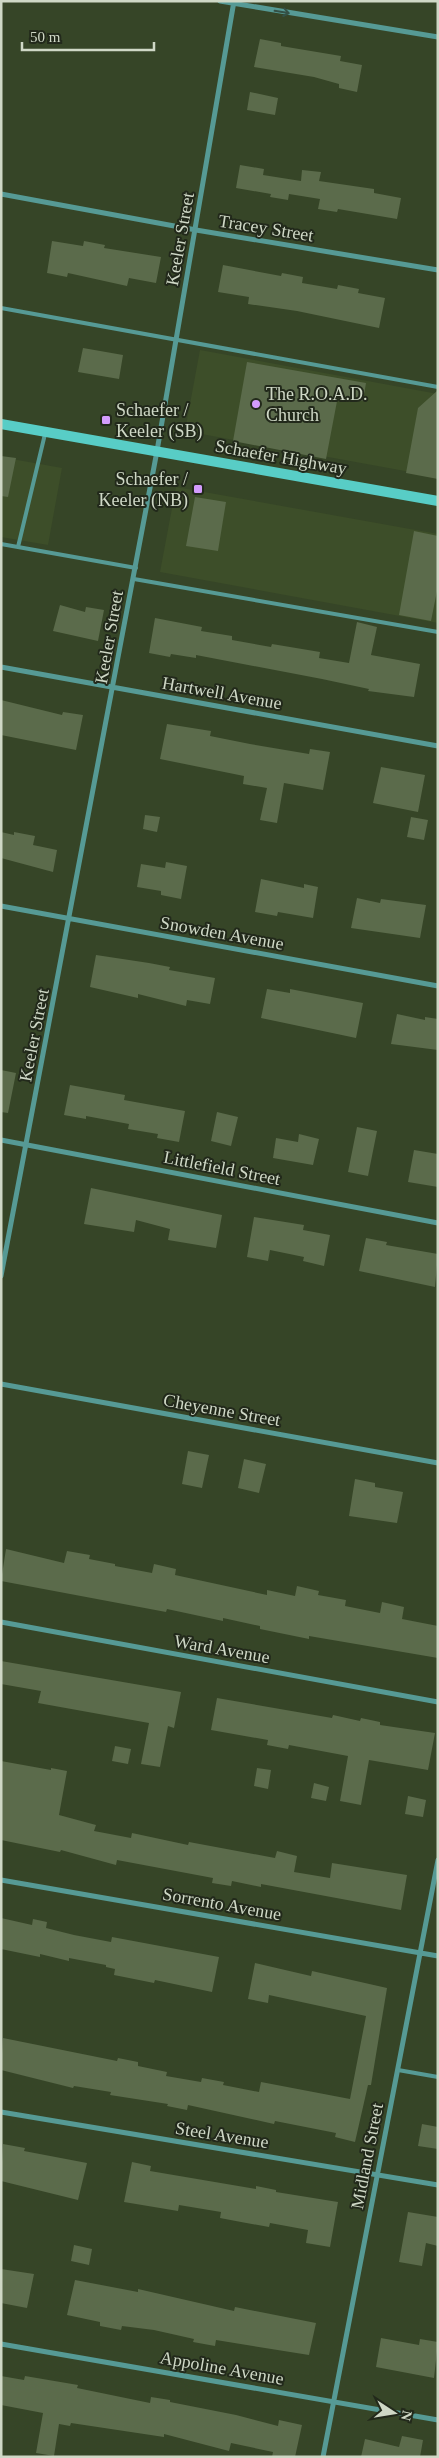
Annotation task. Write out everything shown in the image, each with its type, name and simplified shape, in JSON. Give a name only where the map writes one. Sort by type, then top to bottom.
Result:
[{"type":"street","points":[[220,1],[438,37]]},
{"type":"street","name":"Keeler Street","points":[[1,1276],[134,579],[234,2]]},
{"type":"street","name":"Tracey Street","points":[[1,194],[196,230],[438,270]]},
{"type":"street","name":"Schaefer Highway","points":[[1,424],[438,501]]},
{"type":"street","name":"Hartwell Avenue","points":[[1,667],[438,746]]},
{"type":"street","name":"Snowden Avenue","points":[[1,906],[438,986]]},
{"type":"street","name":"Littlefield Street","points":[[1,1140],[438,1223]]},
{"type":"street","name":"Cheyenne Street","points":[[1,1384],[438,1463]]},
{"type":"street","name":"Ward Avenue","points":[[1,1622],[438,1702]]},
{"type":"street","name":"Midland Street","points":[[323,2457],[438,1860]]},
{"type":"street","name":"Sorrento Avenue","points":[[1,1880],[438,1956]]},
{"type":"street","name":"Steel Avenue","points":[[1,2112],[438,2185]]},
{"type":"street","name":"Appoline Avenue","points":[[1,2344],[438,2420]]},
{"type":"lane","points":[[1,308],[438,387]]},
{"type":"lane","points":[[18,547],[45,432]]},
{"type":"lane","points":[[1,544],[136,568]]},
{"type":"lane","points":[[134,579],[438,632]]},
{"type":"lane","points":[[398,2070],[438,2077]]},
{"type":"shaded area","points":[[200,350],[438,394],[438,477],[185,431]]},
{"type":"shaded area","points":[[1,457],[62,468],[48,545],[1,537]]},
{"type":"shaded area","points":[[176,487],[438,534],[438,623],[160,572]]},
{"type":"building","points":[[260,39],[281,43],[281,46],[341,56],[340,61],[362,65],[357,92],[339,88],[339,84],[314,77],[254,67]]},
{"type":"building","points":[[250,92],[278,98],[275,115],[247,110]]},
{"type":"building","points":[[240,165],[264,169],[263,175],[301,181],[302,170],[321,172],[319,181],[374,189],[374,193],[401,198],[397,219],[338,209],[337,212],[318,209],[320,199],[289,194],[288,200],[270,197],[271,194],[236,188]]},
{"type":"building","points":[[52,241],[83,246],[84,241],[105,245],[104,248],[161,257],[156,283],[129,278],[127,286],[68,273],[67,277],[47,273]]},
{"type":"building","points":[[223,265],[281,276],[282,273],[303,277],[302,283],[337,289],[338,285],[359,289],[358,293],[385,298],[379,328],[297,311],[248,304],[249,297],[218,292]]},
{"type":"building","points":[[83,348],[123,355],[119,379],[78,372]]},
{"type":"building","points":[[247,362],[366,383],[363,401],[338,396],[326,459],[233,441]]},
{"type":"building","points":[[437,391],[438,479],[406,473],[418,408]]},
{"type":"building","points":[[1,456],[16,458],[8,497],[1,496]]},
{"type":"building","points":[[195,497],[226,502],[218,551],[186,546]]},
{"type":"building","points":[[414,531],[438,536],[438,586],[431,621],[399,615]]},
{"type":"building","points":[[60,605],[85,612],[86,607],[104,610],[98,641],[53,631]]},
{"type":"building","points":[[155,618],[202,627],[201,631],[232,636],[232,640],[271,647],[272,644],[320,652],[319,658],[349,663],[357,622],[377,627],[371,655],[420,664],[414,697],[368,691],[369,689],[322,679],[196,655],[196,658],[171,654],[170,657],[149,653]]},
{"type":"building","points":[[1,700],[62,715],[63,712],[83,715],[76,750],[1,735]]},
{"type":"building","points":[[167,724],[211,731],[210,736],[250,744],[309,754],[310,749],[330,752],[323,790],[284,783],[277,823],[260,820],[267,788],[243,784],[244,776],[160,759]]},
{"type":"building","points":[[381,767],[425,775],[418,812],[373,803]]},
{"type":"building","points":[[145,815],[160,817],[157,832],[143,829]]},
{"type":"building","points":[[411,817],[428,820],[424,840],[407,837]]},
{"type":"building","points":[[1,832],[14,835],[14,832],[35,836],[33,845],[57,850],[53,872],[1,858]]},
{"type":"building","points":[[166,862],[187,866],[181,899],[161,895],[161,891],[137,887],[141,864],[165,868]]},
{"type":"building","points":[[261,879],[304,888],[304,884],[318,887],[313,918],[278,912],[277,916],[255,912]]},
{"type":"building","points":[[357,898],[380,903],[381,899],[426,905],[420,938],[351,928]]},
{"type":"building","points":[[96,955],[170,967],[169,970],[215,978],[210,1004],[187,1000],[186,1006],[138,994],[138,998],[90,987]]},
{"type":"building","points":[[267,989],[290,993],[290,989],[363,1003],[356,1038],[261,1018]]},
{"type":"building","points":[[397,1014],[425,1020],[425,1017],[438,1019],[438,1050],[391,1044]]},
{"type":"building","points":[[1,1070],[16,1073],[8,1113],[1,1112]]},
{"type":"building","points":[[70,1085],[125,1095],[124,1100],[185,1111],[179,1142],[157,1138],[158,1134],[128,1129],[129,1124],[86,1116],[86,1119],[64,1115]]},
{"type":"building","points":[[217,1112],[238,1117],[231,1146],[211,1141]]},
{"type":"building","points":[[357,1127],[377,1131],[368,1176],[348,1172]]},
{"type":"building","points":[[299,1134],[319,1139],[313,1165],[273,1158],[276,1138],[298,1142]]},
{"type":"building","points":[[414,1150],[438,1154],[438,1187],[408,1182]]},
{"type":"building","points":[[91,1188],[222,1215],[216,1248],[168,1240],[170,1229],[136,1220],[134,1232],[84,1224]]},
{"type":"building","points":[[254,1217],[304,1225],[303,1230],[330,1235],[324,1266],[303,1261],[304,1257],[270,1250],[268,1261],[247,1257]]},
{"type":"building","points":[[366,1238],[387,1242],[386,1245],[438,1254],[435,1287],[359,1271]]},
{"type":"building","points":[[188,1451],[209,1455],[202,1488],[182,1484]]},
{"type":"building","points":[[244,1459],[266,1464],[259,1493],[238,1488]]},
{"type":"building","points":[[355,1479],[375,1483],[375,1487],[403,1492],[397,1523],[349,1516]]},
{"type":"building","points":[[6,1549],[64,1563],[67,1551],[90,1555],[89,1559],[115,1564],[115,1566],[152,1573],[154,1564],[176,1569],[175,1575],[267,1595],[267,1590],[295,1596],[297,1586],[319,1591],[318,1595],[346,1600],[345,1606],[380,1613],[382,1602],[404,1607],[402,1619],[438,1626],[438,1658],[309,1636],[309,1639],[260,1629],[260,1626],[223,1618],[223,1621],[167,1609],[166,1612],[1,1581]]},
{"type":"building","points":[[1,1661],[181,1692],[174,1728],[168,1726],[160,1767],[141,1764],[149,1723],[38,1703],[41,1691],[1,1684]]},
{"type":"building","points":[[217,1698],[332,1718],[333,1715],[360,1721],[361,1718],[380,1722],[380,1725],[435,1733],[428,1770],[369,1760],[361,1805],[340,1801],[348,1756],[289,1745],[288,1749],[267,1745],[268,1740],[211,1730]]},
{"type":"building","points":[[115,1746],[131,1749],[128,1764],[112,1761]]},
{"type":"building","points":[[1,1761],[67,1771],[59,1815],[96,1825],[94,1831],[131,1838],[132,1833],[188,1845],[189,1842],[275,1858],[277,1851],[297,1856],[294,1872],[330,1878],[332,1863],[407,1875],[401,1910],[261,1884],[261,1887],[232,1881],[231,1886],[212,1883],[213,1878],[117,1860],[116,1865],[61,1850],[60,1852],[1,1840]]},
{"type":"building","points":[[257,1768],[271,1770],[268,1789],[254,1786]]},
{"type":"building","points":[[314,1783],[329,1787],[326,1801],[311,1798]]},
{"type":"building","points":[[408,1796],[426,1800],[423,1817],[405,1814]]},
{"type":"building","points":[[1,1918],[32,1925],[33,1919],[47,1922],[46,1928],[74,1935],[111,1942],[112,1937],[219,1957],[212,1992],[155,1980],[154,1983],[114,1975],[115,1969],[106,1967],[106,1965],[69,1958],[69,1961],[40,1954],[40,1957],[1,1949]]},
{"type":"building","points":[[255,1963],[311,1976],[312,1971],[387,1988],[371,2085],[368,2085],[355,2142],[335,2137],[336,2133],[275,2121],[274,2124],[188,2105],[187,2110],[167,2106],[168,2104],[110,2095],[111,2092],[74,2086],[73,2088],[1,2070],[3,2038],[117,2061],[118,2058],[138,2062],[138,2066],[167,2072],[166,2076],[201,2082],[202,2078],[224,2082],[223,2085],[259,2092],[261,2082],[350,2099],[366,2016],[269,1995],[268,2003],[248,1999]]},
{"type":"building","points":[[422,2124],[438,2127],[438,2149],[418,2146]]},
{"type":"building","points":[[3,2144],[25,2148],[24,2151],[87,2163],[78,2200],[1,2181]]},
{"type":"building","points":[[132,2162],[151,2166],[150,2171],[256,2189],[256,2186],[276,2190],[276,2192],[338,2202],[330,2247],[306,2243],[308,2230],[270,2223],[269,2227],[220,2218],[221,2212],[179,2205],[178,2211],[124,2202]]},
{"type":"building","points":[[408,2212],[438,2217],[438,2246],[426,2243],[422,2266],[399,2262]]},
{"type":"building","points":[[74,2245],[92,2249],[89,2265],[71,2261]]},
{"type":"building","points":[[1,2269],[34,2274],[27,2308],[1,2303]]},
{"type":"building","points":[[75,2280],[138,2292],[138,2289],[234,2311],[235,2307],[316,2323],[309,2355],[216,2340],[215,2346],[193,2342],[194,2339],[154,2330],[122,2326],[121,2330],[100,2326],[100,2322],[67,2315]]},
{"type":"building","points":[[381,2338],[419,2345],[420,2339],[438,2342],[434,2378],[376,2367]]},
{"type":"building","points":[[1,2376],[24,2380],[25,2376],[78,2385],[77,2388],[150,2403],[151,2397],[170,2400],[170,2402],[236,2415],[278,2426],[279,2420],[302,2425],[295,2457],[272,2457],[273,2452],[231,2443],[229,2451],[164,2434],[164,2437],[71,2423],[70,2426],[59,2424],[54,2456],[36,2453],[43,2413],[1,2405]]},
{"type":"building","points":[[402,2436],[423,2440],[420,2457],[361,2457],[365,2439],[399,2447]]},
{"type":"place","name":"The R.O.A.D. Church","points":[[256,404]]},
{"type":"place","name":"Schaefer / Keeler (SB)","points":[[106,420]]},
{"type":"place","name":"Schaefer / Keeler (NB)","points":[[198,489]]}]
